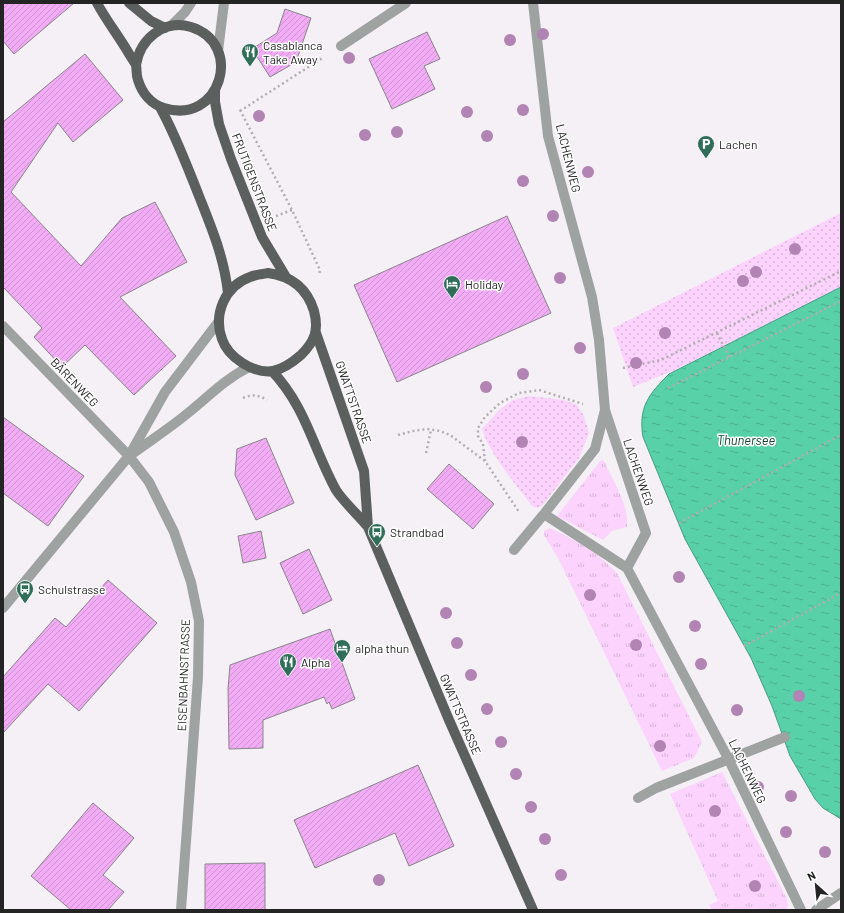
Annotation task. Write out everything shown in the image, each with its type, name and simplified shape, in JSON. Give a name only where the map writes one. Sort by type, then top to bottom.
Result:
[{"type":"main road","points":[[98,3],[103,15],[117,34],[136,65]]},
{"type":"main road","points":[[129,3],[151,21],[168,27],[190,27],[207,36],[214,43],[218,51],[221,72],[216,88],[207,100],[197,107],[185,110],[172,110],[160,107],[144,94],[139,85],[136,75],[136,65],[139,53],[145,42],[158,31],[168,27]]},
{"type":"main road","name":"FRUTIGENSTRASSE","points":[[216,88],[215,102],[219,124],[231,159],[262,237],[286,277]]},
{"type":"main road","points":[[160,107],[177,139],[216,239],[224,265],[228,292],[219,321],[222,341],[234,357],[249,367],[272,371],[287,366],[297,359],[311,343],[316,333],[316,323],[313,310],[299,287],[286,277],[268,273],[251,276],[228,292]]},
{"type":"main road","name":"GWATTSTRASSE","points":[[316,333],[364,471],[368,527]]},
{"type":"main road","name":"GWATTSTRASSE","points":[[272,371],[284,384],[303,416],[336,490],[368,527],[449,720],[533,910]]},
{"type":"street","points":[[168,27],[185,12],[191,3]]},
{"type":"street","points":[[218,51],[224,3]]},
{"type":"street","points":[[341,46],[406,3]]},
{"type":"street","name":"LACHENWEG","points":[[533,3],[548,136],[592,297],[599,340],[605,410],[646,533],[627,568],[729,760],[801,910]]},
{"type":"street","points":[[3,608],[129,456],[165,392],[219,321]]},
{"type":"street","name":"BÄRENWEG","points":[[3,326],[129,456]]},
{"type":"street","points":[[129,456],[187,414],[216,388],[240,371],[249,367]]},
{"type":"street","points":[[514,550],[595,449],[605,410]]},
{"type":"street","name":"EISENBAHNSTRASSE","points":[[129,456],[149,482],[174,532],[191,582],[199,621],[198,678],[181,910]]},
{"type":"street","points":[[544,514],[627,568]]},
{"type":"street","points":[[638,798],[656,788],[785,737]]},
{"type":"street","points":[[816,910],[841,893]]},
{"type":"path","points":[[240,110],[341,46]]},
{"type":"path","points":[[216,88],[240,110],[292,210],[320,270],[313,310]]},
{"type":"path","points":[[601,373],[661,360],[841,271]]},
{"type":"path","points":[[668,388],[841,301]]},
{"type":"path","points":[[717,333],[729,357]]},
{"type":"path","points":[[485,462],[483,444],[478,436],[478,428],[485,417],[500,403],[519,393],[539,390],[605,410]]},
{"type":"path","points":[[239,399],[250,396],[261,396],[272,405]]},
{"type":"path","points":[[426,453],[431,430]]},
{"type":"path","points":[[398,435],[413,431],[431,430],[450,435],[485,462],[531,530]]},
{"type":"path","points":[[679,524],[841,435]]},
{"type":"path","points":[[744,646],[841,593]]},
{"type":"green space","points":[[841,213],[841,287],[675,370],[633,387],[613,328]]},
{"type":"green space","points":[[529,396],[564,400],[577,405],[584,416],[589,433],[579,458],[542,506],[536,508],[532,506],[497,459],[482,429],[500,409],[513,400]]},
{"type":"green space","points":[[601,460],[604,461],[620,493],[627,518],[627,527],[612,531],[603,540],[557,516]]},
{"type":"green space","points":[[550,528],[586,547],[617,573],[702,742],[694,758],[662,771],[559,560],[544,535],[544,531]]},
{"type":"green space","points":[[722,772],[787,899],[788,906],[786,910],[712,910],[709,905],[718,901],[670,794]]},
{"type":"water","name":"Thunersee","points":[[841,287],[841,819],[823,808],[815,799],[790,756],[772,706],[751,658],[685,539],[643,437],[642,417],[651,395],[669,374]]},
{"type":"building","points":[[3,3],[74,3],[14,54],[3,41]]},
{"type":"building","points":[[285,9],[311,18],[296,62],[270,77],[252,49],[277,33]]},
{"type":"building","points":[[427,32],[440,59],[424,66],[435,89],[392,109],[369,59]]},
{"type":"building","points":[[85,54],[123,100],[73,142],[58,123],[11,192],[81,266],[122,218],[155,202],[187,262],[120,297],[176,356],[134,395],[85,345],[62,367],[34,337],[42,328],[3,287],[3,122]]},
{"type":"building","name":"Holiday","points":[[507,216],[551,313],[397,382],[354,285]]},
{"type":"building","points":[[3,417],[84,476],[48,526],[3,493]]},
{"type":"building","points":[[266,438],[294,503],[256,520],[235,475],[237,449]]},
{"type":"building","points":[[449,464],[494,504],[473,529],[427,489]]},
{"type":"building","points":[[261,531],[266,558],[243,563],[238,536]]},
{"type":"building","points":[[309,549],[332,600],[303,614],[280,563]]},
{"type":"building","points":[[108,580],[157,623],[79,711],[48,684],[3,733],[3,677],[55,618],[66,627]]},
{"type":"building","name":"Alpha","points":[[330,629],[355,699],[332,709],[329,702],[327,704],[324,697],[263,720],[263,748],[229,749],[228,689],[230,665]]},
{"type":"building","points":[[418,765],[454,846],[409,866],[395,833],[315,868],[294,820]]},
{"type":"building","points":[[93,803],[134,838],[103,875],[124,892],[108,910],[71,910],[31,876]]},
{"type":"building","points":[[265,863],[265,910],[205,910],[205,864]]},
{"type":"place","name":"Casablanca Take Away","points":[[250,67]]},
{"type":"place","name":"Lachen","points":[[706,159]]},
{"type":"place","name":"Holiday","points":[[452,299]]},
{"type":"place","name":"Strandbad","points":[[377,547]]},
{"type":"place","name":"Schulstrasse","points":[[25,604]]},
{"type":"place","name":"alpha thun","points":[[342,663]]},
{"type":"place","name":"Alpha","points":[[288,677]]}]
